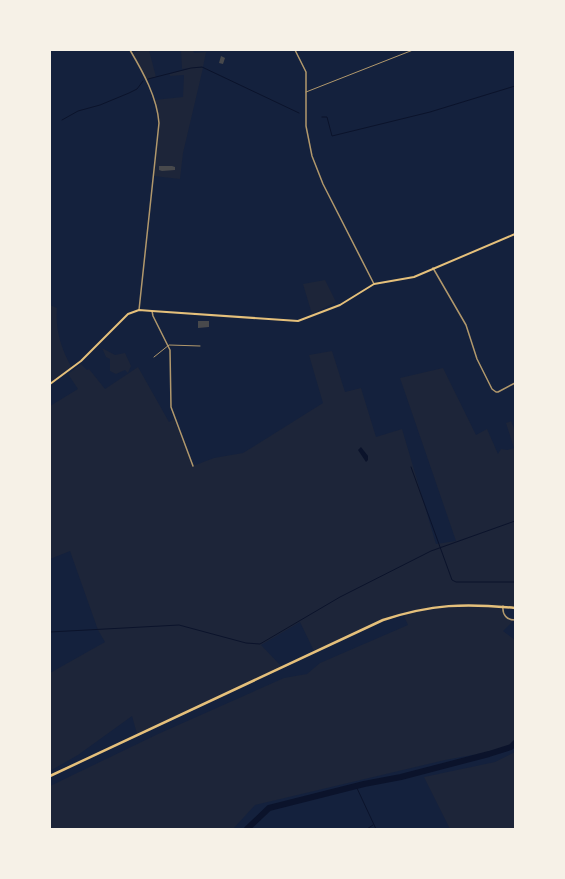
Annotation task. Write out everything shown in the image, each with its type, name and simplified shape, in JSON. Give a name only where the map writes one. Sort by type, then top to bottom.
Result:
[{"type":"main road","points":[[50,384],[81,361],[128,314],[139,310],[298,321],[340,305],[374,284],[414,276],[515,234]]},
{"type":"main road","points":[[50,776],[383,620],[423,608],[446,605],[467,604],[515,608]]},
{"type":"street","points":[[130,50],[158,109],[159,123],[139,310]]},
{"type":"street","points":[[295,50],[306,72],[306,126],[312,156],[323,184],[374,284]]},
{"type":"street","points":[[433,268],[466,325],[477,359],[492,389],[496,392],[515,384]]},
{"type":"street","points":[[152,311],[153,316],[169,345],[172,361],[171,407],[193,466]]},
{"type":"street","points":[[503,606],[504,615],[507,618],[515,620]]},
{"type":"lane","points":[[305,92],[413,50]]},
{"type":"lane","points":[[154,356],[169,345],[200,346]]},
{"type":"shaded area","points":[[142,50],[149,50],[156,77],[146,80],[133,53]]},
{"type":"shaded area","points":[[181,50],[193,50],[194,53],[206,52],[203,67],[182,69]]},
{"type":"shaded area","points":[[190,68],[203,68],[183,153],[180,179],[153,176],[158,128],[157,109],[154,100],[183,97],[184,75],[170,76],[170,74]]},
{"type":"shaded area","points":[[325,280],[336,302],[312,314],[303,284]]},
{"type":"shaded area","points":[[50,305],[57,308],[57,324],[60,339],[72,368],[50,384]]},
{"type":"shaded area","points":[[102,348],[115,355],[125,353],[131,366],[128,373],[125,370],[116,374],[110,371],[110,359],[106,357]]},
{"type":"shaded area","points":[[332,351],[345,392],[361,388],[376,437],[402,429],[436,544],[456,541],[400,378],[443,368],[476,435],[487,429],[498,454],[501,449],[507,450],[514,448],[506,423],[511,421],[515,431],[515,607],[501,607],[504,617],[508,620],[514,620],[503,631],[515,640],[515,743],[505,749],[445,760],[255,805],[233,829],[50,829],[50,786],[158,734],[284,678],[307,674],[320,663],[408,625],[403,614],[395,616],[314,651],[300,622],[261,645],[282,667],[137,734],[132,716],[78,755],[50,771],[50,673],[105,642],[98,630],[70,551],[50,559],[50,406],[78,389],[68,374],[81,364],[87,370],[89,369],[105,389],[138,367],[169,422],[174,419],[193,466],[214,458],[243,453],[323,403],[309,355]]},
{"type":"shaded area","points":[[361,447],[368,456],[368,460],[366,462],[358,450]]},
{"type":"shaded area","points":[[515,752],[515,829],[450,829],[424,777],[495,762]]},
{"type":"building","points":[[221,56],[225,58],[223,64],[219,63]]},
{"type":"building","points":[[159,166],[172,166],[175,167],[175,170],[162,171],[159,170]]},
{"type":"building","points":[[198,321],[209,321],[209,327],[198,328]]},
{"type":"waterway","points":[[148,79],[191,68],[202,67],[299,113]]},
{"type":"waterway","points":[[62,120],[78,111],[100,105],[129,93],[137,89],[143,81]]},
{"type":"waterway","points":[[322,117],[327,117],[332,136],[430,112],[515,86]]},
{"type":"waterway","points":[[411,467],[452,580],[456,582],[515,582]]},
{"type":"waterway","points":[[50,632],[179,625],[246,643],[260,644],[340,597],[431,551],[515,521]]},
{"type":"waterway","points":[[247,829],[269,808],[364,784],[401,777],[489,754],[511,747],[515,743]]},
{"type":"waterway","points":[[356,786],[376,829]]},
{"type":"waterway","points":[[367,829],[373,825]]}]
